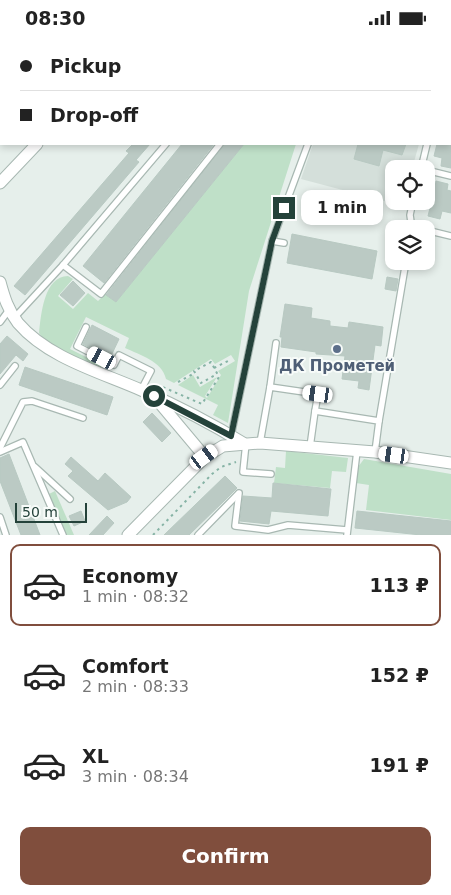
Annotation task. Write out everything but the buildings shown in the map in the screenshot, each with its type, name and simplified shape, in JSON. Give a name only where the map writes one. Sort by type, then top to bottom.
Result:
[{"type":"street","points":[[0,183],[36,145]]},
{"type":"street","points":[[0,282],[4,301],[12,313],[39,341],[70,360],[141,390],[156,391],[244,443]]},
{"type":"street","points":[[156,391],[204,457]]},
{"type":"street","points":[[129,535],[204,457],[224,446],[260,443],[375,452],[451,463]]},
{"type":"lane","points":[[0,322],[63,265],[165,145]]},
{"type":"lane","points":[[63,265],[101,294],[219,145]]},
{"type":"lane","points":[[231,436],[272,241],[308,145]]},
{"type":"lane","points":[[423,160],[427,145]]},
{"type":"lane","points":[[435,173],[451,177]]},
{"type":"lane","points":[[435,232],[451,236]]},
{"type":"lane","points":[[272,241],[284,243]]},
{"type":"lane","points":[[375,452],[404,270]]},
{"type":"lane","points":[[86,327],[77,346],[114,365],[119,355],[151,371],[141,390]]},
{"type":"lane","points":[[260,443],[276,343]]},
{"type":"lane","points":[[0,385],[15,366]]},
{"type":"lane","points":[[270,387],[318,394],[310,447]]},
{"type":"lane","points":[[0,450],[22,402],[32,401],[83,418]]},
{"type":"lane","points":[[315,411],[379,421]]},
{"type":"lane","points":[[0,450],[23,442],[63,535]]},
{"type":"lane","points":[[244,443],[243,471],[271,473]]},
{"type":"lane","points":[[198,535],[239,493],[235,526],[268,530],[288,525],[347,533],[357,451]]},
{"type":"lane","points":[[33,466],[70,499]]},
{"type":"lane","points":[[0,517],[6,535]]},
{"type":"path","points":[[214,368],[230,359]]},
{"type":"path","points":[[156,391],[202,404],[219,377],[211,362],[194,371],[195,373],[178,383]]},
{"type":"path","points":[[195,373],[201,383],[217,374]]},
{"type":"path","points":[[153,535],[221,467],[228,463],[244,462]]},
{"type":"shaded area","points":[[313,145],[419,145],[415,160],[385,160],[385,201],[301,179]]},
{"type":"green space","points":[[243,145],[296,145],[249,291],[228,423],[213,415],[218,405],[178,385],[193,375],[200,387],[217,377],[205,396],[207,398],[221,375],[218,371],[235,361],[231,355],[215,364],[211,359],[174,383],[166,379],[164,373],[155,363],[125,348],[129,338],[86,317],[70,349],[102,365],[100,369],[59,350],[39,333],[45,298],[54,282],[60,278],[68,276],[73,279],[58,296],[73,309],[88,293],[98,301],[105,294],[116,302]]},
{"type":"green space","points":[[286,451],[348,458],[346,472],[332,471],[330,488],[274,483],[276,467],[285,468]]},
{"type":"green space","points":[[364,459],[451,474],[451,520],[366,510],[369,485],[356,483],[358,467]]},
{"type":"green space","points":[[55,491],[74,535],[66,535],[49,494]]},
{"type":"place","name":"ДК Прометей","points":[[337,349]]},
{"type":"route","points":[[154,396],[231,436],[272,241],[284,208]]}]
